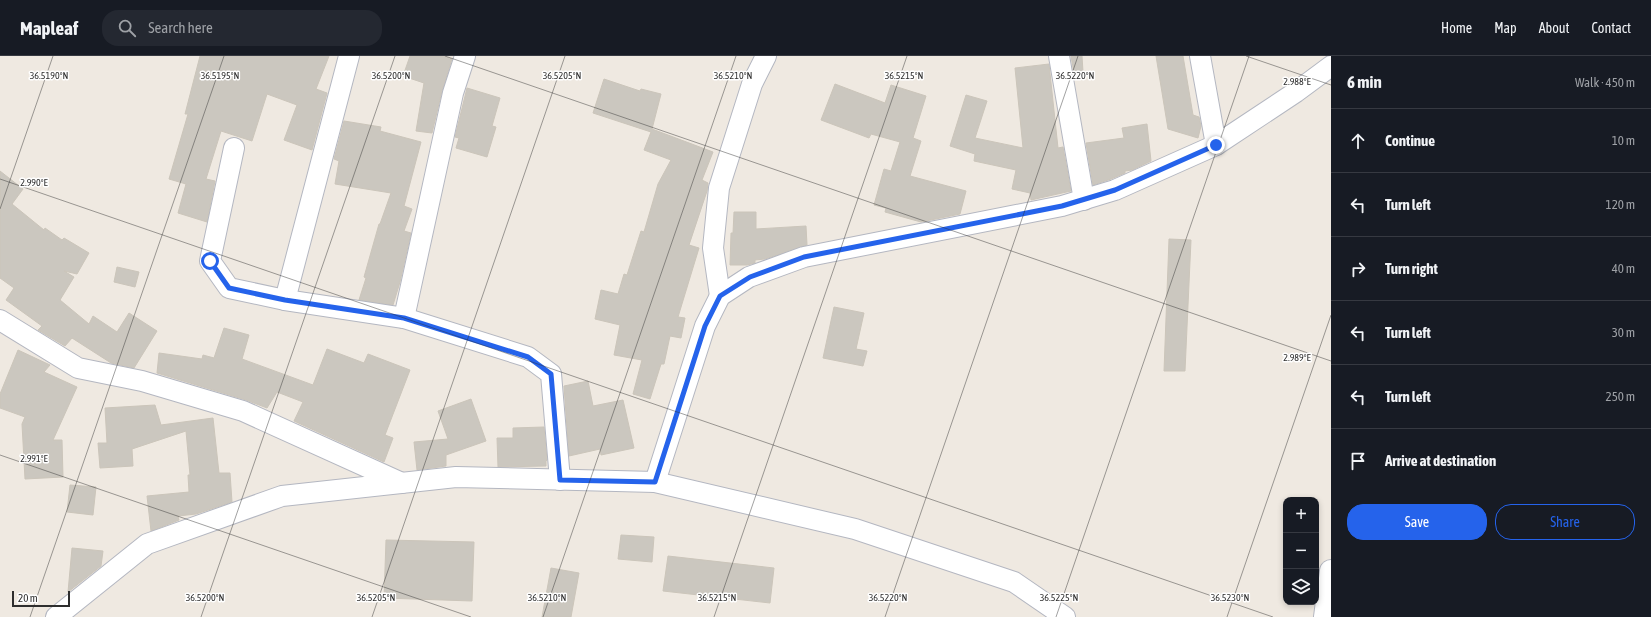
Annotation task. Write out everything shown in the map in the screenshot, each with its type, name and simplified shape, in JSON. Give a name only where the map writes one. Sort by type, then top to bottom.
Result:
[{"type":"street","points":[[285,300],[349,56]]},
{"type":"street","points":[[404,318],[453,94],[465,56]]},
{"type":"street","points":[[720,296],[713,248],[719,188],[752,84],[766,56]]},
{"type":"street","points":[[1059,56],[1084,200]]},
{"type":"street","points":[[1200,56],[1216,145]]},
{"type":"street","points":[[655,482],[705,326],[720,296],[750,277],[804,257],[1062,206],[1115,190],[1216,145],[1296,92],[1331,66]]},
{"type":"street","points":[[1296,92],[1331,82]]},
{"type":"street","points":[[234,148],[210,261],[229,288],[285,300],[404,318],[528,357],[551,374],[560,480]]},
{"type":"street","points":[[0,320],[78,368],[142,381],[243,411],[402,483]]},
{"type":"street","points":[[56,617],[147,544],[282,496],[456,477],[655,482],[855,529],[1014,582],[1042,610],[1065,617]]},
{"type":"street","points":[[1325,617],[1331,571]]},
{"type":"building","points":[[200,56],[329,56],[316,89],[327,93],[312,150],[284,140],[297,105],[267,94],[252,141],[221,131],[206,179],[215,181],[207,222],[178,213],[186,184],[169,179],[188,114],[185,114]]},
{"type":"building","points":[[410,56],[443,56],[452,59],[442,91],[432,133],[416,131],[424,83],[403,76]]},
{"type":"building","points":[[1071,56],[1082,56],[1083,72],[1074,73]]},
{"type":"building","points":[[1156,56],[1183,56],[1193,115],[1199,117],[1201,126],[1198,138],[1168,129]]},
{"type":"building","points":[[1049,64],[1058,148],[1063,147],[1071,191],[1031,200],[1030,193],[1012,189],[1016,170],[974,161],[975,154],[950,146],[966,95],[987,101],[975,138],[1023,148],[1015,68]]},
{"type":"building","points":[[604,79],[640,91],[641,89],[661,94],[652,129],[713,152],[702,180],[708,183],[707,191],[689,245],[699,248],[678,317],[685,318],[681,338],[670,336],[664,364],[661,364],[650,399],[633,394],[642,360],[614,355],[620,325],[595,319],[601,290],[618,294],[624,274],[627,275],[641,231],[644,232],[658,184],[671,160],[644,150],[651,132],[593,113]]},
{"type":"building","points":[[835,84],[885,103],[891,85],[926,96],[913,138],[921,141],[910,176],[966,191],[960,214],[921,222],[885,212],[886,208],[874,205],[884,169],[891,171],[900,142],[871,134],[869,138],[821,120]]},
{"type":"building","points":[[467,88],[500,98],[492,126],[496,127],[487,157],[456,148],[459,138],[455,137]]},
{"type":"building","points":[[344,121],[381,127],[380,131],[421,142],[404,206],[412,209],[404,231],[411,233],[400,282],[393,305],[359,300],[379,224],[391,193],[335,184],[339,161],[334,159]]},
{"type":"building","points":[[1147,124],[1151,161],[1132,170],[1125,171],[1125,173],[1111,179],[1093,185],[1086,143],[1124,138],[1122,128]]},
{"type":"building","points":[[0,171],[23,189],[12,204],[44,230],[45,228],[62,240],[64,238],[89,253],[77,274],[64,271],[74,277],[60,300],[89,324],[93,316],[117,332],[129,313],[157,331],[134,368],[111,363],[72,338],[65,346],[38,330],[42,326],[6,300],[14,288],[0,278]]},
{"type":"building","points":[[734,212],[756,212],[756,229],[806,226],[807,245],[765,259],[755,260],[755,263],[747,265],[730,265],[731,233],[733,233]]},
{"type":"building","points":[[1169,239],[1191,240],[1185,371],[1164,371]]},
{"type":"building","points":[[117,267],[139,272],[135,287],[114,282]]},
{"type":"building","points":[[834,307],[864,313],[856,349],[867,351],[863,366],[823,358]]},
{"type":"building","points":[[224,328],[249,335],[242,359],[313,385],[327,349],[364,363],[368,354],[410,370],[385,435],[393,438],[384,462],[294,421],[303,402],[277,392],[267,408],[246,400],[157,373],[159,353],[202,359],[203,355],[214,358]]},
{"type":"building","points":[[18,350],[50,365],[44,372],[77,387],[53,440],[62,440],[63,477],[25,479],[22,424],[25,417],[0,408],[0,394]]},
{"type":"building","points":[[588,381],[593,406],[623,400],[634,448],[601,455],[600,449],[569,456],[564,386]]},
{"type":"building","points":[[471,399],[486,441],[446,455],[446,466],[417,470],[414,442],[448,439],[438,411]]},
{"type":"building","points":[[155,405],[161,425],[213,418],[219,473],[230,473],[232,502],[196,514],[178,516],[179,520],[151,531],[147,496],[189,492],[188,475],[190,475],[186,431],[132,449],[133,466],[100,468],[98,443],[107,443],[105,408]]},
{"type":"building","points":[[544,427],[547,460],[546,466],[498,467],[497,438],[513,438],[513,428]]},
{"type":"building","points":[[70,485],[96,487],[93,515],[67,512]]},
{"type":"building","points":[[621,535],[654,537],[652,562],[618,559]]},
{"type":"building","points":[[386,540],[474,542],[472,601],[384,598]]},
{"type":"building","points":[[72,548],[103,551],[101,566],[68,592]]},
{"type":"building","points":[[668,556],[774,568],[770,603],[663,591]]},
{"type":"building","points":[[551,568],[579,573],[571,617],[542,617]]},
{"type":"route","points":[[210,261],[229,288],[285,300],[404,318],[528,357],[551,374],[560,480],[655,482],[705,326],[720,296],[750,277],[804,257],[1062,206],[1115,190],[1216,145]]}]
